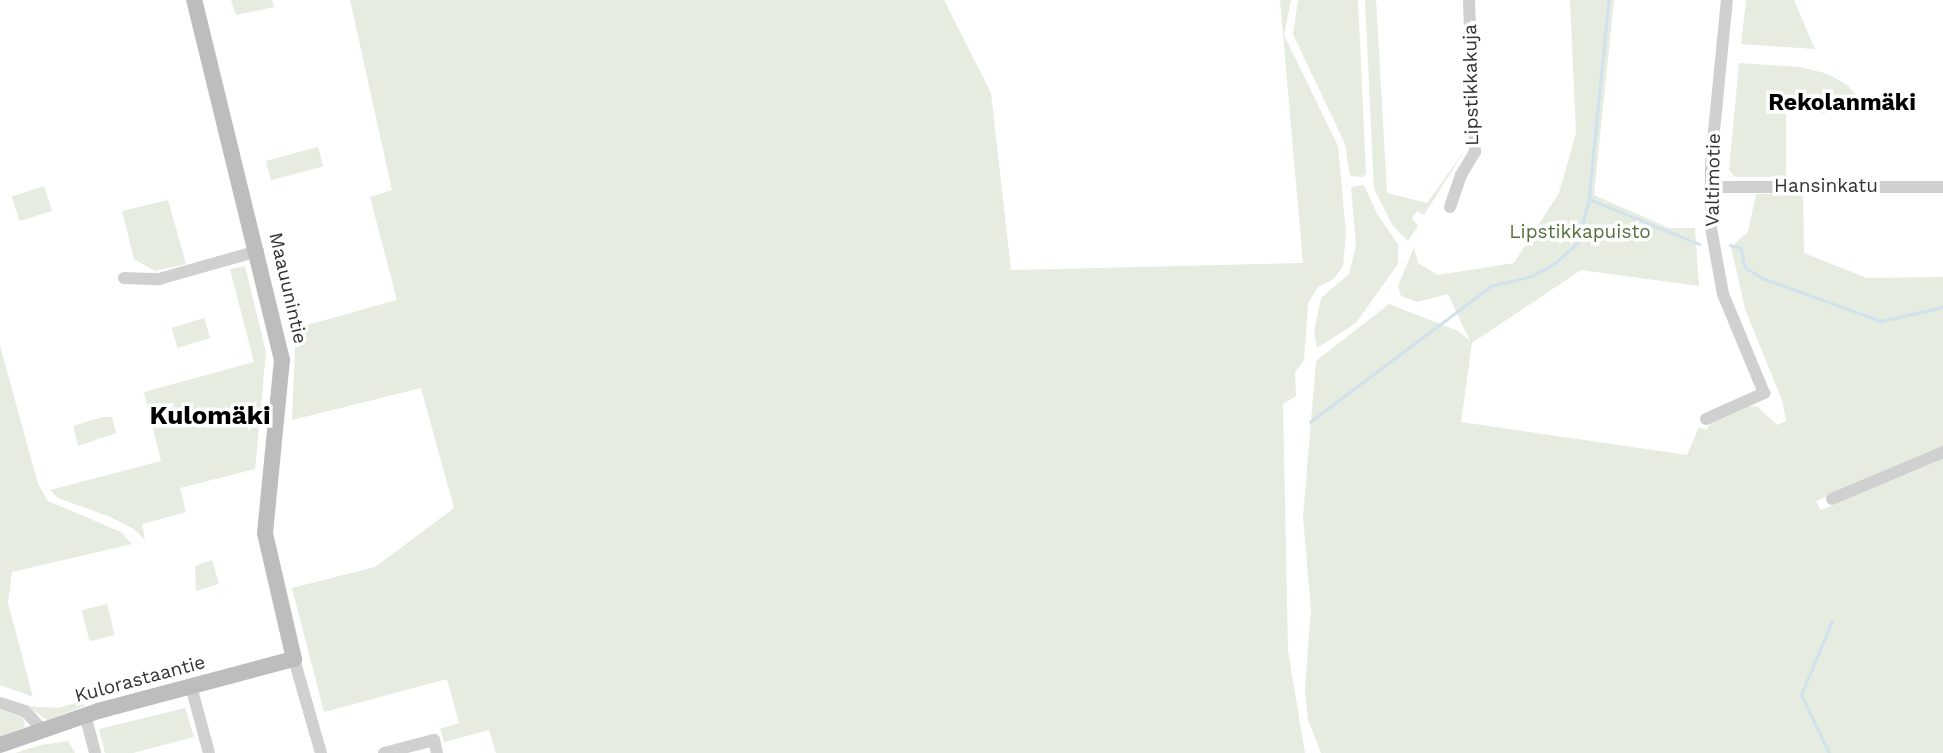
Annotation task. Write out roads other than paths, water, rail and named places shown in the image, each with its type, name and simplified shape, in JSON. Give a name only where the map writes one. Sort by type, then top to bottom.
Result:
[{"type":"street","name":"Maauunintie","points":[[194,0],[258,251],[282,359],[265,533],[294,659],[321,753]]},
{"type":"street","name":"Lipstikkakuja","points":[[1450,207],[1461,175],[1475,152],[1469,0]]},
{"type":"street","name":"Valtimotie","points":[[1706,419],[1763,393],[1723,294],[1712,239],[1710,187],[1727,0]]},
{"type":"street","name":"Hansinkatu","points":[[1710,187],[1943,187]]},
{"type":"street","points":[[124,278],[159,279],[258,251]]},
{"type":"street","points":[[1832,499],[1943,452]]},
{"type":"street","name":"Kulorastaantie","points":[[0,745],[85,715],[294,659]]},
{"type":"street","points":[[191,686],[209,753]]},
{"type":"street","points":[[0,703],[25,710],[43,730]]},
{"type":"street","points":[[85,715],[95,753]]},
{"type":"street","points":[[384,753],[434,740],[437,753]]},
{"type":"waterway","points":[[1609,0],[1589,199],[1699,244]]},
{"type":"waterway","points":[[1310,422],[1491,286],[1532,276],[1555,263],[1577,243],[1589,199]]},
{"type":"waterway","points":[[1730,245],[1741,248],[1745,267],[1762,278],[1881,321],[1943,307]]},
{"type":"waterway","points":[[1829,753],[1801,695],[1832,621]]},
{"type":"district","name":"Rekolanmäki","points":[[1842,103]]},
{"type":"district","name":"Kulomäki","points":[[210,416]]},
{"type":"park label","name":"Lipstikkapuisto","points":[[1580,232]]}]
